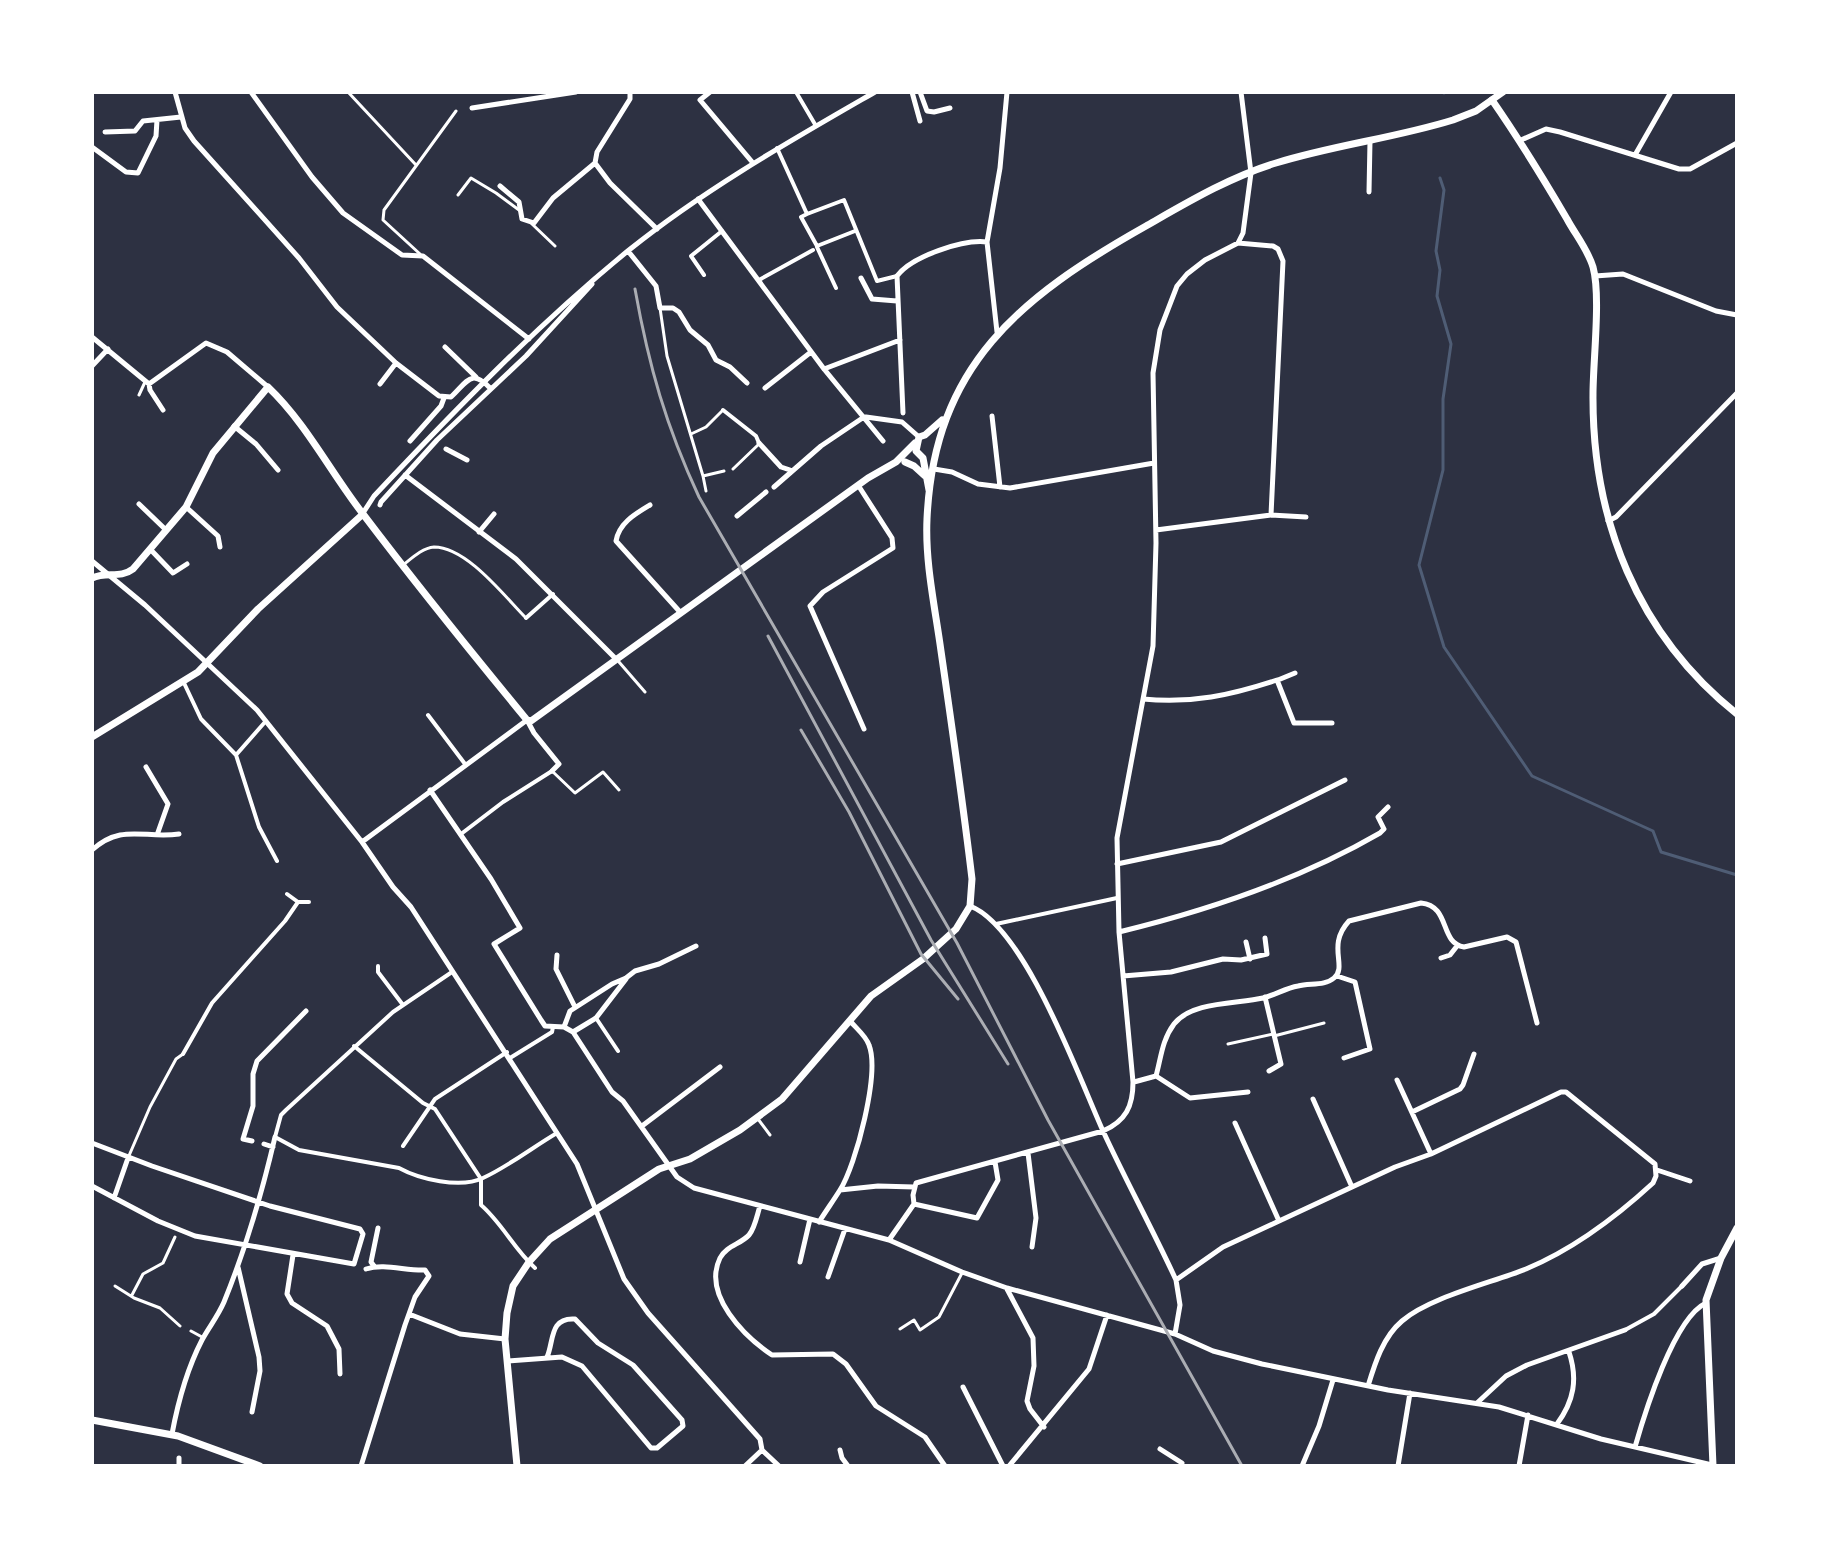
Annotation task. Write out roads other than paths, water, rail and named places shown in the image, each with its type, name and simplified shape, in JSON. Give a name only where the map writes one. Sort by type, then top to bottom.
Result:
[{"type":"street","points":[[175,92],[181,117],[194,141],[300,260],[337,307],[396,363],[444,398],[451,397],[476,377]]},
{"type":"street","points":[[251,92],[312,177],[343,213],[402,255],[423,256],[529,339]]},
{"type":"street","points":[[472,108],[576,92]]},
{"type":"street","points":[[500,186],[519,202],[522,219],[532,224],[553,198],[595,163],[597,152],[629,102],[630,92]]},
{"type":"street","points":[[710,92],[700,100],[753,163]]},
{"type":"street","points":[[796,92],[816,126]]},
{"type":"street","points":[[92,737],[184,683],[206,664],[258,609],[363,514],[374,496],[493,374],[628,251],[698,199],[777,147],[875,92]]},
{"type":"street","points":[[912,92],[920,121]]},
{"type":"street","points":[[920,92],[927,111],[950,108]]},
{"type":"street","points":[[997,332],[987,242],[1000,168],[1007,92]]},
{"type":"street","points":[[1238,243],[1245,222],[1251,173],[1241,92]]},
{"type":"street","points":[[517,1466],[505,1339],[507,1313],[513,1286],[550,1239],[659,1169],[690,1159],[758,1118],[792,1090],[871,996],[942,944],[970,906],[972,879],[969,854],[928,558],[930,496],[935,454],[946,414],[971,369],[997,332],[1036,296],[1108,246],[1230,181],[1272,164],[1334,147],[1453,120],[1476,111],[1503,92]]},
{"type":"street","points":[[1635,155],[1671,92]]},
{"type":"street","points":[[1492,100],[1521,140],[1589,259],[1595,276],[1593,440],[1608,521],[1630,583],[1650,617],[1684,661],[1737,714]]},
{"type":"street","points":[[105,132],[135,131],[143,121],[181,117]]},
{"type":"street","points":[[92,147],[126,172],[138,173],[156,136],[157,120]]},
{"type":"street","points":[[1521,140],[1546,129],[1679,169],[1690,169],[1737,143]]},
{"type":"street","points":[[1369,192],[1370,141]]},
{"type":"street","points":[[777,147],[807,214]]},
{"type":"street","points":[[595,163],[610,183],[657,229]]},
{"type":"street","points":[[698,199],[811,352],[883,441]]},
{"type":"street","points":[[836,288],[801,217],[844,200],[877,281],[897,276],[904,268],[941,251],[970,241],[987,242]]},
{"type":"street","points":[[704,275],[691,256],[722,231]]},
{"type":"street","points":[[759,280],[815,248],[855,231]]},
{"type":"street","points":[[840,1190],[915,1185],[1085,1138],[1112,1127],[1128,1113],[1133,1082],[1119,932],[1117,838],[1153,643],[1156,530],[1153,373],[1166,311],[1177,286],[1205,260],[1238,243],[1273,246],[1278,249],[1283,261],[1271,515]]},
{"type":"street","points":[[628,251],[656,286],[660,308],[673,308],[679,312],[690,330],[708,345],[716,360],[730,367],[747,383]]},
{"type":"street","points":[[1595,276],[1623,274],[1716,311],[1737,315]]},
{"type":"street","points":[[897,276],[903,413]]},
{"type":"street","points":[[861,278],[872,299],[897,301]]},
{"type":"street","points":[[380,505],[405,475],[526,356],[595,280]]},
{"type":"street","points":[[92,337],[147,383],[163,410]]},
{"type":"street","points":[[824,369],[900,340]]},
{"type":"street","points":[[147,383],[206,343],[227,352],[268,387],[300,424],[402,566],[559,764],[461,834]]},
{"type":"street","points":[[445,347],[491,389]]},
{"type":"street","points":[[92,366],[108,349]]},
{"type":"street","points":[[765,388],[811,352]]},
{"type":"street","points":[[380,384],[396,363]]},
{"type":"street","points":[[92,578],[106,574],[125,575],[150,549],[186,507],[213,453],[268,387]]},
{"type":"street","points":[[1608,521],[1616,517],[1737,393]]},
{"type":"street","points":[[410,441],[441,406],[444,398]]},
{"type":"street","points":[[723,410],[756,436],[781,467],[791,470]]},
{"type":"street","points":[[900,462],[946,414]]},
{"type":"street","points":[[992,416],[1000,487]]},
{"type":"street","points":[[774,487],[791,470],[864,417],[902,422],[920,438],[920,457],[930,496]]},
{"type":"street","points":[[234,426],[256,444],[274,468]]},
{"type":"street","points":[[920,438],[931,436],[937,444]]},
{"type":"street","points":[[446,449],[467,460]]},
{"type":"street","points":[[362,842],[465,764],[527,720],[533,720],[858,485],[900,462],[935,454]]},
{"type":"street","points":[[900,462],[914,466],[926,478]]},
{"type":"street","points":[[934,469],[952,472],[978,484],[1022,487],[1154,463]]},
{"type":"street","points":[[405,475],[516,559],[616,659]]},
{"type":"street","points":[[858,485],[892,538],[893,548],[823,592],[810,606],[864,729]]},
{"type":"street","points":[[737,516],[766,492]]},
{"type":"street","points":[[139,504],[166,530]]},
{"type":"street","points":[[650,505],[625,522],[618,531],[616,541],[680,612]]},
{"type":"street","points":[[186,507],[218,536],[220,547]]},
{"type":"street","points":[[479,532],[494,514]]},
{"type":"street","points":[[1156,530],[1271,515],[1306,517]]},
{"type":"street","points":[[150,549],[173,573],[187,564]]},
{"type":"street","points":[[92,561],[145,605],[257,710],[362,842],[411,907],[577,1164],[620,1270],[636,1298],[760,1439],[762,1450],[779,1466]]},
{"type":"street","points":[[526,618],[553,594]]},
{"type":"street","points":[[1143,699],[1206,700],[1295,673]]},
{"type":"street","points":[[1277,680],[1294,723],[1332,723]]},
{"type":"street","points":[[184,683],[201,719],[236,755],[259,827],[277,861]]},
{"type":"street","points":[[428,715],[465,764]]},
{"type":"street","points":[[236,755],[265,722]]},
{"type":"street","points":[[146,767],[168,804],[157,835]]},
{"type":"street","points":[[1117,864],[1221,842],[1345,780]]},
{"type":"street","points":[[430,790],[520,928],[494,944],[545,1026],[564,1027],[573,1032],[612,1092],[623,1101],[677,1177],[694,1188],[889,1240],[1007,1288],[1175,1334],[1213,1351],[1333,1380],[1528,1415],[1587,1435],[1714,1466],[1706,1303],[1709,1286],[1737,1228]]},
{"type":"street","points":[[1119,932],[1158,923],[1268,887],[1343,853],[1384,829],[1378,817],[1388,807]]},
{"type":"street","points":[[92,850],[128,832],[179,834]]},
{"type":"street","points":[[287,894],[298,902],[309,902]]},
{"type":"street","points":[[996,924],[1117,898]]},
{"type":"street","points":[[183,1054],[212,1003],[285,921],[298,902]]},
{"type":"street","points":[[1156,1076],[1169,1033],[1183,1016],[1200,1009],[1331,981],[1340,967],[1336,946],[1339,936],[1349,921],[1427,904],[1444,918],[1451,940],[1457,946],[1507,937],[1516,942],[1537,1023]]},
{"type":"street","points":[[970,906],[996,924],[1029,971],[1047,1005],[1103,1131],[1176,1280],[1180,1305],[1175,1334]]},
{"type":"street","points":[[1123,976],[1171,972],[1223,959],[1250,959],[1267,954],[1265,938]]},
{"type":"street","points":[[1246,942],[1250,959]]},
{"type":"street","points":[[564,1027],[567,1015],[575,1007],[612,984],[696,946]]},
{"type":"street","points":[[1441,958],[1450,955],[1457,946]]},
{"type":"street","points":[[557,955],[556,969],[575,1007]]},
{"type":"street","points":[[378,966],[378,972],[403,1005]]},
{"type":"street","points":[[172,1434],[187,1376],[203,1337],[219,1313],[260,1203],[281,1115],[354,1046],[403,1005],[453,971]]},
{"type":"street","points":[[1336,976],[1355,982],[1370,1049],[1344,1058]]},
{"type":"street","points":[[573,1032],[596,1018],[626,978]]},
{"type":"street","points":[[1265,997],[1281,1064],[1269,1071]]},
{"type":"street","points":[[252,1141],[243,1139],[253,1106],[253,1074],[257,1061],[306,1011]]},
{"type":"street","points":[[596,1018],[618,1051]]},
{"type":"street","points":[[819,1222],[840,1190],[856,1150],[873,1071],[868,1041],[849,1021]]},
{"type":"street","points":[[403,1146],[435,1099],[552,1032],[553,1027]]},
{"type":"street","points":[[354,1046],[432,1107],[481,1179],[481,1205],[492,1214],[507,1238],[532,1265]]},
{"type":"street","points":[[1412,1112],[1460,1089],[1474,1054]]},
{"type":"street","points":[[642,1126],[720,1067]]},
{"type":"street","points":[[1133,1082],[1156,1076],[1190,1098],[1248,1092]]},
{"type":"street","points":[[1397,1080],[1431,1154]]},
{"type":"street","points":[[1176,1280],[1223,1247],[1561,1092],[1566,1092],[1655,1164],[1655,1181],[1632,1203],[1562,1252],[1429,1306],[1402,1321],[1379,1354],[1368,1386]]},
{"type":"street","points":[[1313,1099],[1352,1187]]},
{"type":"street","points":[[1235,1123],[1279,1221]]},
{"type":"street","points":[[275,1137],[299,1150],[399,1167],[413,1176],[462,1182],[481,1179],[557,1133]]},
{"type":"street","points":[[92,1143],[260,1203],[361,1230],[363,1234],[357,1262],[353,1264],[293,1255],[178,1230],[92,1186]]},
{"type":"street","points":[[264,1144],[273,1147]]},
{"type":"street","points":[[1028,1153],[1036,1218],[1032,1247]]},
{"type":"street","points":[[114,1198],[128,1158]]},
{"type":"street","points":[[914,1204],[977,1218],[998,1180],[995,1162]]},
{"type":"street","points":[[1657,1170],[1690,1181]]},
{"type":"street","points":[[889,1240],[914,1204],[915,1185]]},
{"type":"street","points":[[760,1206],[748,1237],[720,1258],[717,1282],[720,1300],[739,1325],[772,1355],[833,1354],[846,1364],[876,1406],[925,1437],[945,1466]]},
{"type":"street","points":[[800,1262],[810,1219]]},
{"type":"street","points":[[374,1266],[371,1262],[378,1228]]},
{"type":"street","points":[[828,1277],[845,1229]]},
{"type":"street","points":[[293,1255],[287,1294],[292,1303],[327,1326],[339,1349],[340,1374]]},
{"type":"street","points":[[1476,1404],[1506,1376],[1548,1356],[1569,1352],[1625,1330],[1654,1314],[1702,1264],[1721,1258]]},
{"type":"street","points":[[238,1266],[259,1357],[260,1371],[252,1412]]},
{"type":"street","points":[[363,1466],[409,1314],[415,1297],[429,1276],[425,1270],[374,1266],[366,1269]]},
{"type":"street","points":[[1007,1288],[1033,1338],[1034,1366],[1027,1401],[1044,1427]]},
{"type":"street","points":[[1635,1447],[1662,1370],[1683,1325],[1697,1307],[1706,1303]]},
{"type":"street","points":[[409,1314],[460,1334],[505,1339]]},
{"type":"street","points":[[1009,1466],[1089,1369],[1107,1315]]},
{"type":"street","points":[[507,1361],[562,1357],[582,1366],[651,1448],[657,1448],[684,1424],[633,1365],[598,1343],[573,1318],[564,1320],[553,1330],[547,1357]]},
{"type":"street","points":[[1557,1424],[1570,1404],[1575,1382],[1569,1352]]},
{"type":"street","points":[[1302,1466],[1319,1426],[1333,1380]]},
{"type":"street","points":[[963,1387],[1003,1466]]},
{"type":"street","points":[[1398,1466],[1410,1393]]},
{"type":"street","points":[[1519,1466],[1528,1415]]},
{"type":"street","points":[[92,1420],[172,1434],[260,1466]]},
{"type":"street","points":[[1160,1449],[1182,1463],[1180,1466]]},
{"type":"street","points":[[745,1466],[762,1450]]},
{"type":"street","points":[[840,1450],[848,1466]]},
{"type":"street","points":[[179,1458],[179,1466]]},
{"type":"lane","points":[[348,92],[416,165]]},
{"type":"lane","points":[[423,256],[403,241],[382,217],[386,206],[456,111]]},
{"type":"lane","points":[[458,195],[471,178],[519,210]]},
{"type":"lane","points":[[532,224],[555,246]]},
{"type":"lane","points":[[660,308],[667,356],[706,491]]},
{"type":"lane","points":[[139,395],[147,383]]},
{"type":"lane","points":[[691,434],[706,427],[723,410]]},
{"type":"lane","points":[[733,469],[759,443]]},
{"type":"lane","points":[[703,476],[724,471]]},
{"type":"lane","points":[[402,566],[424,550],[435,547],[451,552],[470,562],[526,618]]},
{"type":"lane","points":[[616,659],[645,692]]},
{"type":"lane","points":[[552,771],[575,793],[603,772],[619,790]]},
{"type":"lane","points":[[1228,1044],[1324,1023]]},
{"type":"lane","points":[[128,1158],[156,1095],[176,1059],[183,1054]]},
{"type":"lane","points":[[758,1118],[770,1135]]},
{"type":"lane","points":[[132,1296],[143,1274],[163,1263],[175,1237]]},
{"type":"lane","points":[[900,1329],[914,1320],[920,1330],[939,1317],[962,1272]]},
{"type":"lane","points":[[115,1286],[160,1308],[180,1326]]},
{"type":"lane","points":[[191,1331],[203,1337]]},
{"type":"waterway","points":[[1440,178],[1444,190],[1436,251],[1440,270],[1437,296],[1451,344],[1443,399],[1443,470],[1419,565],[1444,647],[1532,776],[1653,831],[1661,852],[1737,875]]},
{"type":"railway","points":[[635,289],[660,396],[699,497],[957,943],[1048,1120],[1242,1466]]},
{"type":"railway","points":[[768,636],[931,940],[1008,1064]]},
{"type":"railway","points":[[801,730],[849,812],[921,954],[958,999]]}]
